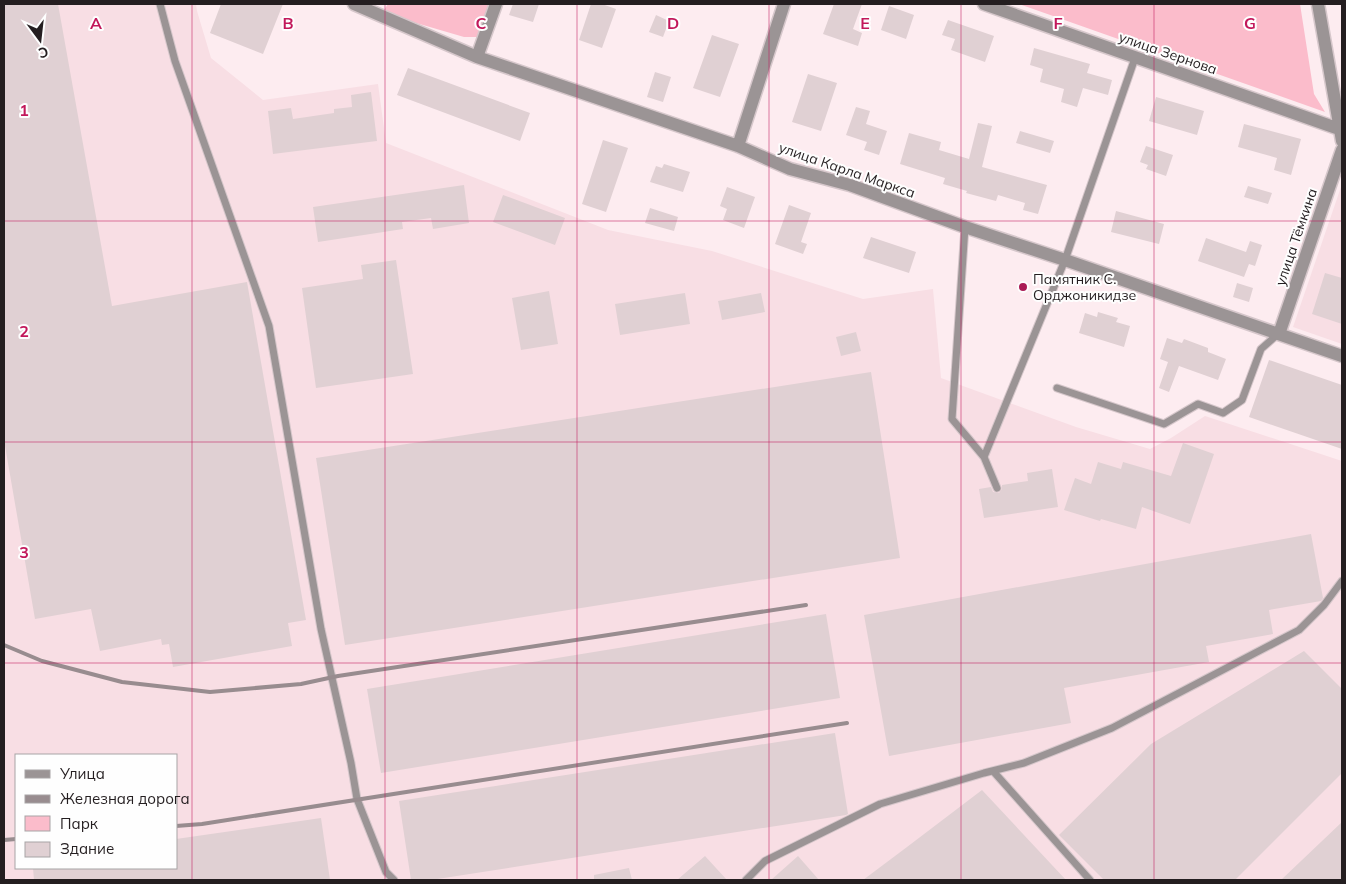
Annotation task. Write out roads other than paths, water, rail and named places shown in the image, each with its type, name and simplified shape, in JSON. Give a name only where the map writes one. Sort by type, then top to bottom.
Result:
[{"type":"street","name":"улица Карла Маркса","points":[[354,4],[477,57],[738,146],[790,169],[850,186],[1342,356]]},
{"type":"street","points":[[477,57],[496,4]]},
{"type":"street","points":[[738,146],[784,4]]},
{"type":"street","name":"улица Зернова","points":[[984,4],[1342,134]]},
{"type":"street","points":[[1318,4],[1342,134]]},
{"type":"street","name":"улица Тёмкина","points":[[1278,334],[1342,150]]},
{"type":"lane","points":[[160,4],[175,61],[270,326],[321,629],[351,763],[357,800],[386,872],[394,880]]},
{"type":"lane","points":[[984,457],[1065,260],[1135,58]]},
{"type":"lane","points":[[965,227],[952,418],[984,457],[997,488]]},
{"type":"lane","points":[[1057,388],[1164,424],[1198,404],[1223,413],[1242,400],[1261,349],[1278,334]]},
{"type":"lane","points":[[746,880],[765,860],[880,804],[1024,763],[1112,728],[1299,630],[1324,605],[1342,581]]},
{"type":"lane","points":[[993,771],[1090,880]]},
{"type":"railway","points":[[4,645],[42,661],[122,682],[210,692],[301,684],[338,676],[806,605]]},
{"type":"railway","points":[[178,826],[202,824],[847,723]]},
{"type":"railway","points":[[4,840],[15,839]]},
{"type":"place","name":"Памятник С. Орджоникидзе","points":[[1023,287]]}]
